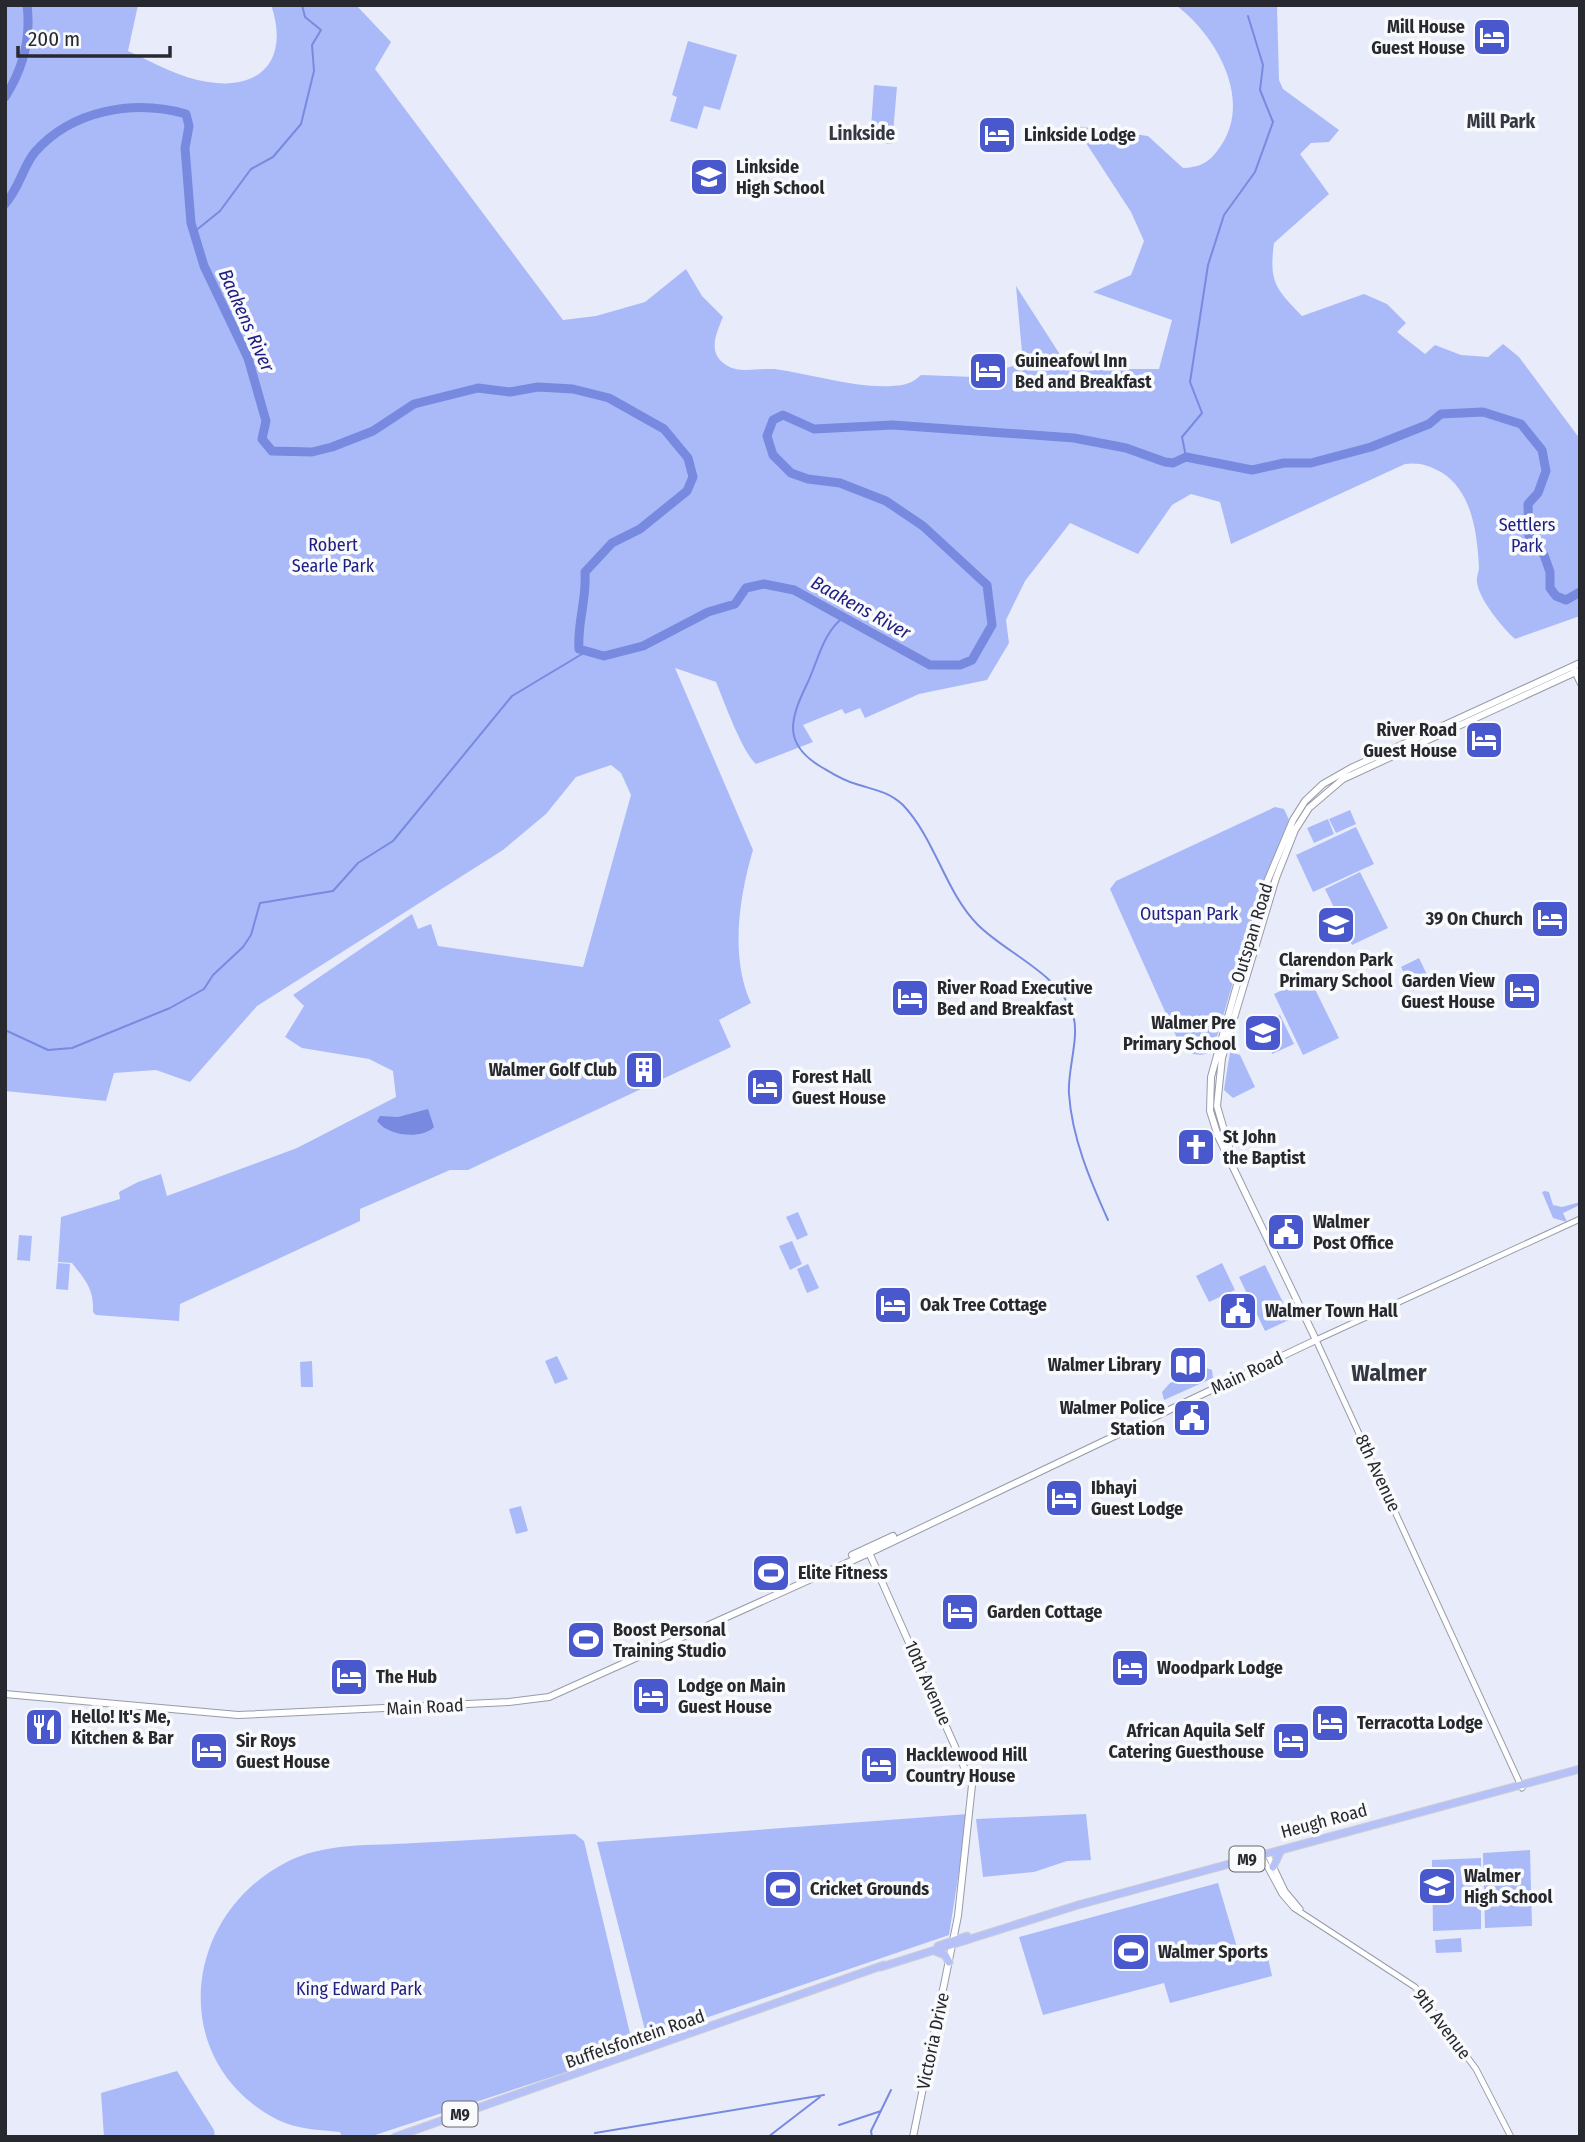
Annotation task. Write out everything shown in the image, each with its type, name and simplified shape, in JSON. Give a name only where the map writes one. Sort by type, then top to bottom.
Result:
[{"type":"main road","points":[[1342,776],[1576,670],[1580,663]]},
{"type":"main road","name":"Outspan Road","points":[[1219,1114],[1217,1083],[1226,1041],[1276,878],[1302,817],[1322,793],[1342,776]]},
{"type":"main road","name":"Outspan Road","points":[[1211,1117],[1210,1082],[1218,1047],[1270,874],[1305,801],[1323,784],[1342,776]]},
{"type":"main road","name":"8th Avenue","points":[[1219,1114],[1231,1158]]},
{"type":"main road","name":"8th Avenue","points":[[1211,1117],[1316,1340]]},
{"type":"main road","name":"Main Road","points":[[5,1694],[238,1715],[534,1700],[570,1688],[868,1551],[1316,1340]]},
{"type":"main road","name":"10th Avenue","points":[[868,1551],[971,1780],[963,1879],[953,1943]]},
{"type":"main road","name":"Heugh Road","points":[[953,1943],[1281,1849],[1470,1798],[1580,1772]]},
{"type":"main road","points":[[1273,1867],[1281,1849]]},
{"type":"main road","name":"Buffelsfontein Road","points":[[881,1967],[934,1952],[953,1943]]},
{"type":"main road","name":"Buffelsfontein Road","points":[[395,2137],[682,2041],[755,2011],[953,1943]]},
{"type":"main road","name":"Victoria Drive","points":[[913,2137],[953,1943]]},
{"type":"main road","points":[[934,1952],[942,1953],[949,1962]]},
{"type":"street","points":[[1576,670],[1580,683]]},
{"type":"street","name":"Main Road","points":[[1316,1340],[1580,1219]]},
{"type":"street","name":"8th Avenue","points":[[1316,1340],[1522,1786]]},
{"type":"street","name":"9th Avenue","points":[[1264,1854],[1285,1891],[1307,1917]]},
{"type":"street","name":"9th Avenue","points":[[1264,1854],[1282,1894],[1307,1917],[1415,1987],[1475,2069],[1511,2137]]},
{"type":"green space","name":"Robert Searle Park","points":[[5,5],[138,5],[128,51],[187,77],[228,83],[244,81],[257,75],[267,66],[274,54],[276,23],[271,5],[356,5],[391,42],[375,69],[563,320],[596,316],[645,302],[686,269],[702,296],[723,317],[716,336],[715,349],[720,360],[731,368],[774,369],[848,383],[892,386],[904,384],[921,375],[975,377],[1023,363],[1016,286],[1068,367],[1091,351],[1126,369],[1159,369],[1172,320],[1093,292],[1131,275],[1144,241],[1131,212],[1075,126],[1148,136],[1183,168],[1206,162],[1222,144],[1230,126],[1233,107],[1231,87],[1216,50],[1204,33],[1176,5],[1277,5],[1279,80],[1283,89],[1339,130],[1329,142],[1311,143],[1300,154],[1329,194],[1274,243],[1272,267],[1276,284],[1302,316],[1364,294],[1387,304],[1406,323],[1397,332],[1425,354],[1435,345],[1461,355],[1488,357],[1503,344],[1519,357],[1580,439],[1580,616],[1515,639],[1492,613],[1479,589],[1474,527],[1460,490],[1441,472],[1410,463],[1231,544],[1220,502],[1191,494],[1172,505],[1138,554],[1070,523],[1025,581],[1006,620],[1009,643],[987,680],[919,694],[865,718],[860,708],[845,714],[842,709],[803,725],[813,742],[756,764],[739,738],[716,682],[675,668],[753,850],[744,887],[739,927],[740,967],[751,1003],[719,1020],[731,1047],[468,1170],[450,1170],[360,1209],[360,1221],[180,1304],[179,1321],[96,1315],[93,1312],[90,1291],[81,1275],[72,1263],[58,1262],[61,1217],[120,1199],[119,1192],[161,1174],[167,1196],[297,1148],[396,1097],[393,1071],[369,1059],[302,1048],[285,1037],[304,1006],[293,995],[412,914],[418,929],[431,924],[438,946],[583,967],[631,795],[621,773],[611,765],[576,777],[546,814],[503,850],[257,1006],[190,1082],[156,1070],[114,1073],[106,1101],[5,1091]]},
{"type":"green space","points":[[688,41],[737,55],[720,110],[704,106],[697,129],[670,121],[677,97],[672,95]]},
{"type":"green space","points":[[874,85],[897,87],[892,144],[870,142]]},
{"type":"green space","name":"Outspan Park","points":[[1275,807],[1284,809],[1289,820],[1258,898],[1213,1050],[1201,1055],[1193,1054],[1181,1047],[1110,889],[1116,881]]},
{"type":"green space","points":[[1350,810],[1356,824],[1336,833],[1329,819]]},
{"type":"green space","points":[[1328,819],[1334,834],[1314,843],[1307,828]]},
{"type":"green space","points":[[1356,827],[1374,864],[1313,892],[1296,855]]},
{"type":"green space","points":[[1360,872],[1388,928],[1352,945],[1325,889]]},
{"type":"green space","points":[[1419,958],[1431,983],[1413,991],[1401,967]]},
{"type":"green space","points":[[1309,977],[1339,1038],[1303,1055],[1274,994]]},
{"type":"green space","points":[[1280,1015],[1294,1044],[1272,1054],[1274,1044],[1269,1035],[1276,1031],[1271,1020]]},
{"type":"green space","points":[[1230,1052],[1240,1055],[1255,1087],[1233,1098],[1224,1090]]},
{"type":"green space","points":[[1542,1192],[1549,1192],[1553,1205],[1562,1207],[1580,1202],[1580,1205],[1563,1213],[1567,1222],[1553,1218]]},
{"type":"green space","points":[[798,1212],[808,1235],[797,1240],[786,1217]]},
{"type":"green space","points":[[19,1235],[32,1236],[30,1261],[17,1260]]},
{"type":"green space","points":[[792,1241],[802,1264],[790,1270],[779,1246]]},
{"type":"green space","points":[[58,1263],[70,1264],[68,1290],[56,1289]]},
{"type":"green space","points":[[1222,1263],[1235,1290],[1209,1302],[1196,1276]]},
{"type":"green space","points":[[808,1264],[819,1288],[807,1293],[797,1269]]},
{"type":"green space","points":[[1265,1265],[1291,1319],[1265,1331],[1239,1277]]},
{"type":"green space","points":[[557,1356],[568,1379],[555,1384],[545,1361]]},
{"type":"green space","points":[[312,1361],[313,1387],[301,1387],[300,1362]]},
{"type":"green space","points":[[1206,1368],[1212,1370],[1213,1378],[1164,1400],[1162,1392],[1170,1383]]},
{"type":"green space","points":[[521,1506],[528,1531],[516,1534],[509,1509]]},
{"type":"green space","name":"Cricket Grounds","points":[[968,1814],[949,1935],[647,2038],[597,1842]]},
{"type":"green space","points":[[1086,1814],[1091,1860],[1067,1861],[1034,1872],[983,1877],[976,1819]]},
{"type":"green space","name":"King Edward Park","points":[[575,1834],[584,1841],[634,2050],[369,2137],[342,2137],[340,2132],[300,2127],[278,2120],[242,2095],[218,2063],[204,2028],[201,1990],[208,1953],[224,1918],[250,1887],[285,1863],[316,1851],[348,1846]]},
{"type":"green space","points":[[1530,1850],[1532,1926],[1485,1928],[1483,1853]]},
{"type":"green space","points":[[1481,1858],[1481,1929],[1433,1931],[1432,1860]]},
{"type":"green space","name":"Walmer Sports","points":[[1218,1883],[1239,1954],[1266,1949],[1272,1976],[1170,2003],[1164,1983],[1043,2015],[1019,1937]]},
{"type":"green space","points":[[1461,1938],[1462,1952],[1436,1953],[1435,1940]]},
{"type":"green space","points":[[177,2071],[214,2130],[215,2137],[104,2137],[101,2093]]},
{"type":"shaded area","points":[[428,1109],[434,1127],[421,1134],[396,1133],[377,1121],[380,1116],[398,1117]]},
{"type":"waterway","name":"Baakens River","points":[[5,97],[17,75],[27,41],[27,5]]},
{"type":"waterway","points":[[194,232],[220,211],[251,169],[273,157],[301,124],[314,71],[312,45],[321,30],[305,17],[302,5]]},
{"type":"waterway","points":[[1186,457],[1182,437],[1202,413],[1190,382],[1208,265],[1224,215],[1255,172],[1273,122],[1260,90],[1263,65],[1248,16]]},
{"type":"waterway","name":"Baakens River","points":[[5,204],[35,152],[67,126],[85,118],[125,108],[186,114],[189,126],[185,148],[191,223],[204,266],[248,358],[266,421],[262,439],[272,451],[312,452],[332,447],[373,431],[414,404],[478,388],[510,392],[538,387],[573,389],[609,398],[664,429],[688,458],[693,477],[687,491],[640,529],[612,543],[585,572],[579,649],[604,656],[643,646],[708,612],[735,604],[746,588],[764,584],[794,590],[930,665],[960,665],[972,660],[992,625],[987,585],[923,526],[886,501],[840,483],[808,479],[791,473],[773,455],[767,436],[773,420],[783,415],[814,429],[893,425],[1074,438],[1126,448],[1165,462],[1173,463],[1186,457],[1252,470],[1284,463],[1311,463],[1371,447],[1429,424],[1441,414],[1483,412],[1521,424],[1542,450],[1546,471],[1538,493],[1528,504],[1529,536],[1544,555],[1550,572],[1550,588],[1556,596],[1566,600],[1580,592]]},
{"type":"waterway","points":[[845,616],[826,638],[796,709],[793,731],[796,741],[810,759],[831,773],[886,794],[903,805],[924,834],[948,882],[967,912],[990,935],[1044,976],[1066,1000],[1075,1024],[1069,1085],[1074,1127],[1108,1220]]},
{"type":"waterway","points":[[5,1030],[48,1050],[72,1048],[170,1008],[204,989],[213,975],[243,947],[251,935],[260,903],[333,891],[358,863],[393,841],[512,696],[587,651]]},
{"type":"waterway","points":[[872,2137],[871,2131],[891,2090]]},
{"type":"waterway","points":[[595,2133],[824,2095]]},
{"type":"waterway","points":[[768,2137],[820,2097]]},
{"type":"waterway","points":[[839,2125],[881,2111]]},
{"type":"place","name":"Mill House Guest House","points":[[1492,37]]},
{"type":"place","name":"Linkside Lodge","points":[[997,135]]},
{"type":"place","name":"Linkside High School","points":[[709,177]]},
{"type":"place","name":"Guineafowl Inn Bed and Breakfast","points":[[988,371]]},
{"type":"place","name":"River Road Guest House","points":[[1484,740]]},
{"type":"place","name":"39 On Church","points":[[1550,919]]},
{"type":"place","name":"Clarendon Park Primary School","points":[[1336,925]]},
{"type":"place","name":"Garden View Guest House","points":[[1522,991]]},
{"type":"place","name":"River Road Executive Bed and Breakfast","points":[[910,998]]},
{"type":"place","name":"Walmer Pre Primary School","points":[[1263,1033]]},
{"type":"place","name":"Walmer Golf Club","points":[[644,1070]]},
{"type":"place","name":"Forest Hall Guest House","points":[[765,1087]]},
{"type":"place","name":"St John the Baptist","points":[[1196,1147]]},
{"type":"place","name":"Walmer Post Office","points":[[1286,1232]]},
{"type":"place","name":"Oak Tree Cottage","points":[[893,1305]]},
{"type":"place","name":"Walmer Town Hall","points":[[1238,1311]]},
{"type":"place","name":"Walmer Library","points":[[1188,1365]]},
{"type":"place","name":"Walmer Police Station","points":[[1192,1418]]},
{"type":"place","name":"Ibhayi Guest Lodge","points":[[1064,1498]]},
{"type":"place","name":"Elite Fitness","points":[[771,1573]]},
{"type":"place","name":"Garden Cottage","points":[[960,1612]]},
{"type":"place","name":"Boost Personal Training Studio","points":[[586,1640]]},
{"type":"place","name":"Woodpark Lodge","points":[[1130,1668]]},
{"type":"place","name":"The Hub","points":[[349,1677]]},
{"type":"place","name":"Lodge on Main Guest House","points":[[651,1696]]},
{"type":"place","name":"Terracotta Lodge","points":[[1330,1723]]},
{"type":"place","name":"Hello! It's Me, Kitchen & Bar","points":[[44,1727]]},
{"type":"place","name":"African Aquila Self Catering Guesthouse","points":[[1291,1741]]},
{"type":"place","name":"Sir Roys Guest House","points":[[209,1751]]},
{"type":"place","name":"Hacklewood Hill Country House","points":[[879,1765]]},
{"type":"place","name":"Walmer High School","points":[[1437,1886]]},
{"type":"place","name":"Cricket Grounds","points":[[783,1889]]},
{"type":"place","name":"Walmer Sports","points":[[1131,1952]]},
{"type":"district","name":"Mill Park","points":[[1501,121]]},
{"type":"district","name":"Linkside","points":[[862,133]]},
{"type":"district","name":"Walmer","points":[[1389,1373]]},
{"type":"park label","name":"Settlers Park","points":[[1527,535]]}]
